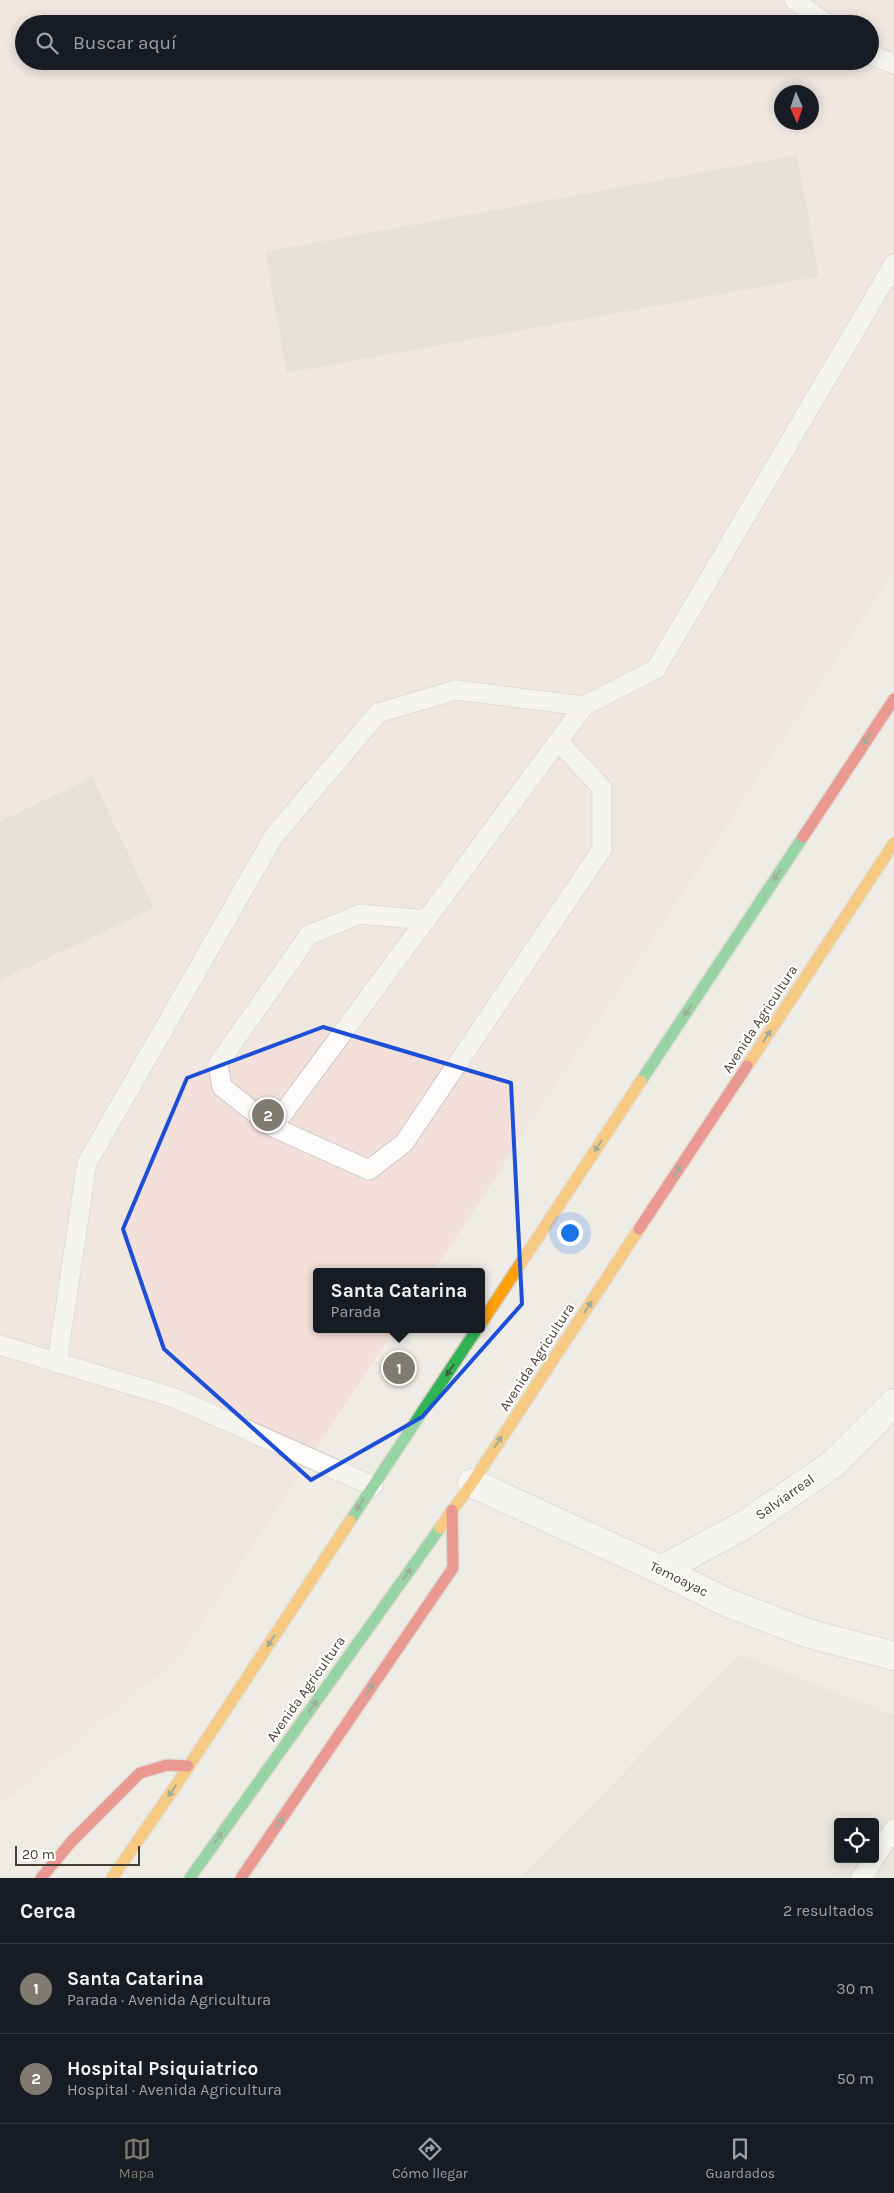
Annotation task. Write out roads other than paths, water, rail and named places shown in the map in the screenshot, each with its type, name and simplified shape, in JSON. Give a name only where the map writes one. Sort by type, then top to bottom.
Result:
[{"type":"main road","points":[[485,1317],[894,699]]},
{"type":"main road","name":"Avenida Agricultura","points":[[190,1878],[472,1483],[894,843]]},
{"type":"main road","points":[[112,1878],[474,1333]]},
{"type":"main road","points":[[241,1878],[453,1568],[452,1510]]},
{"type":"main road","points":[[41,1878],[71,1842],[140,1773],[167,1765],[188,1766]]},
{"type":"street","name":"Salviarreal","points":[[661,1570],[744,1526],[833,1464],[894,1403]]},
{"type":"street","name":"Temoayac","points":[[472,1483],[728,1603],[807,1633],[894,1656]]},
{"type":"lane","points":[[794,0],[815,15]]},
{"type":"lane","points":[[879,58],[894,64]]},
{"type":"lane","points":[[273,1126],[584,706],[656,670],[894,264]]},
{"type":"lane","points":[[57,1363],[87,1163],[274,836],[378,713],[456,690],[584,706]]},
{"type":"lane","points":[[426,920],[360,914],[309,935],[218,1064],[222,1087],[273,1126],[369,1170],[404,1143],[602,848],[602,788],[558,741]]},
{"type":"lane","points":[[0,1345],[176,1398],[373,1486]]},
{"type":"lane","points":[[879,1851],[894,1829]]},
{"type":"lane","points":[[861,1878],[871,1863]]},
{"type":"place","name":"Hospital Psiquiatrico","points":[[268,1115]]},
{"type":"place","name":"Santa Catarina","points":[[399,1368]]}]
